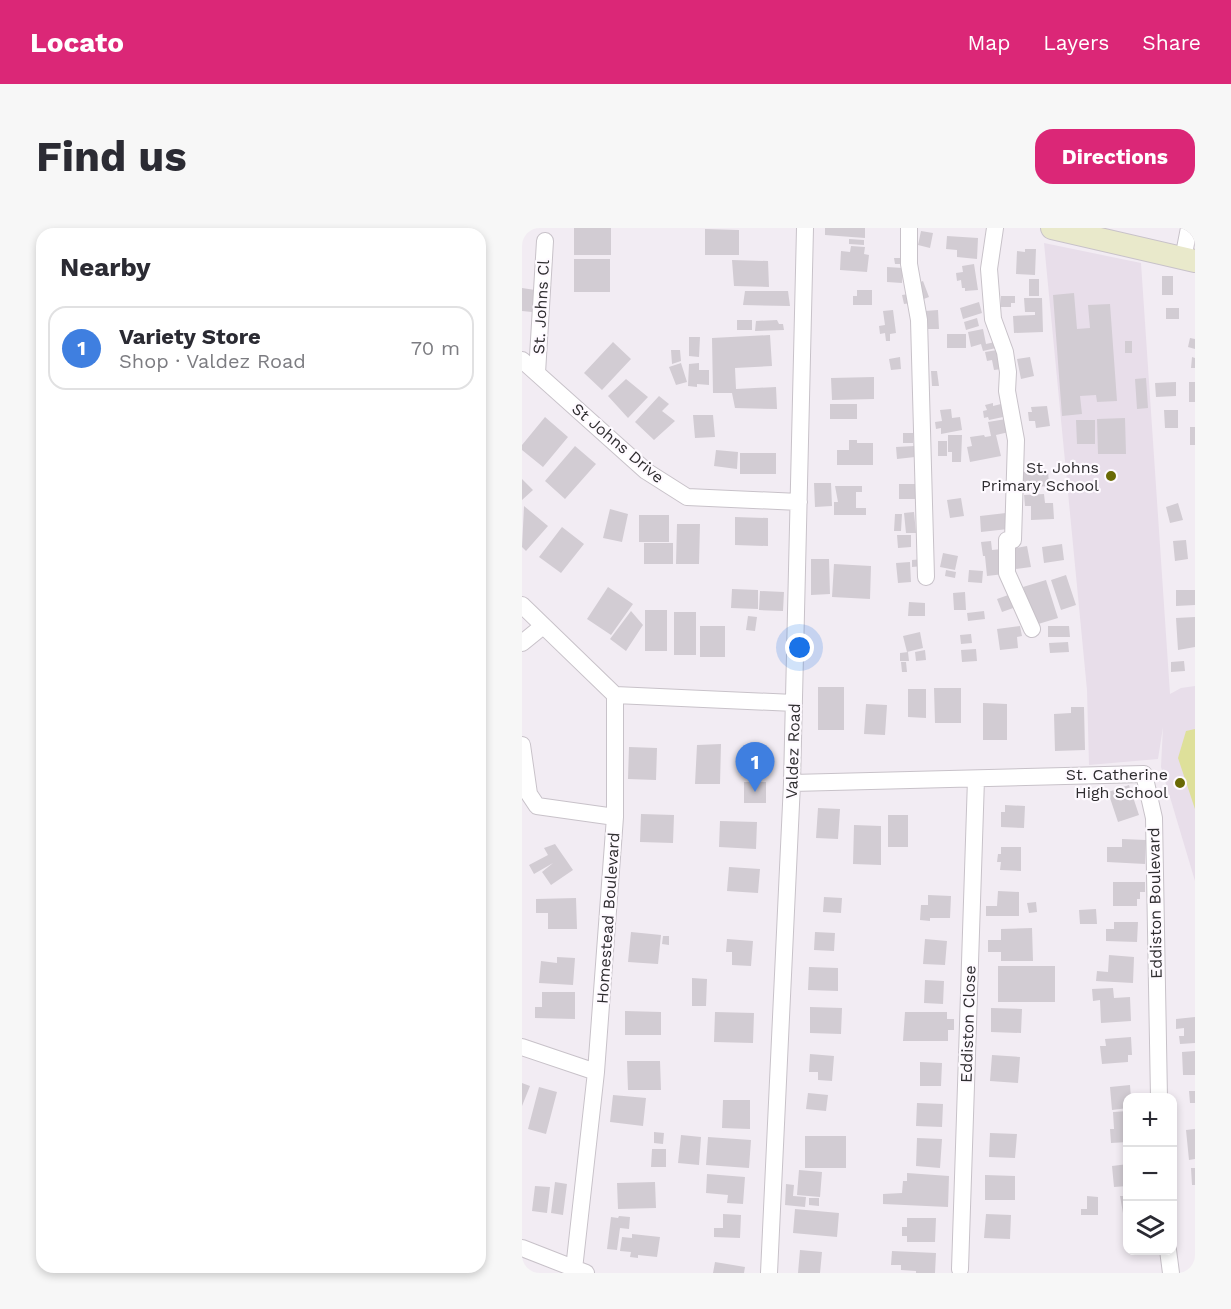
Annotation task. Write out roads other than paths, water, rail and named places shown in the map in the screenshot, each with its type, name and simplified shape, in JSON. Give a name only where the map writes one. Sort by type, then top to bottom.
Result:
[{"type":"main road","points":[[1052,228],[1099,234],[1189,260]]},
{"type":"street","name":"Valdez Road","points":[[769,1273],[792,783],[805,228]]},
{"type":"street","points":[[909,228],[909,264],[919,320],[926,577]]},
{"type":"street","points":[[995,228],[989,270],[993,319],[1005,352],[1008,372],[1007,391],[1016,440],[1013,540],[1007,540],[1007,573],[1032,629]]},
{"type":"street","points":[[1189,228],[1189,260]]},
{"type":"street","name":"St. Johns Cl","points":[[537,373],[545,241]]},
{"type":"street","name":"St Johns Drive","points":[[522,360],[646,471],[687,497],[799,502]]},
{"type":"street","points":[[522,605],[615,695],[794,703]]},
{"type":"street","points":[[522,643],[543,626]]},
{"type":"street","name":"Homestead Boulevard","points":[[580,1271],[615,817],[615,695]]},
{"type":"street","points":[[522,745],[529,794],[537,806],[615,817]]},
{"type":"street","name":"Eddiston Boulevard","points":[[792,783],[1144,774],[1154,818],[1159,1093]]},
{"type":"street","name":"Eddiston Close","points":[[960,1269],[976,779]]},
{"type":"street","points":[[522,1047],[596,1072]]},
{"type":"street","points":[[522,1248],[580,1271]]},
{"type":"street","points":[[1169,1255],[1171,1273]]},
{"type":"place","name":"St. Johns Primary School","points":[[1111,476]]},
{"type":"place","name":"St. Catherine High School","points":[[1180,783]]},
{"type":"place","name":"Variety Store","points":[[755,792]]}]
